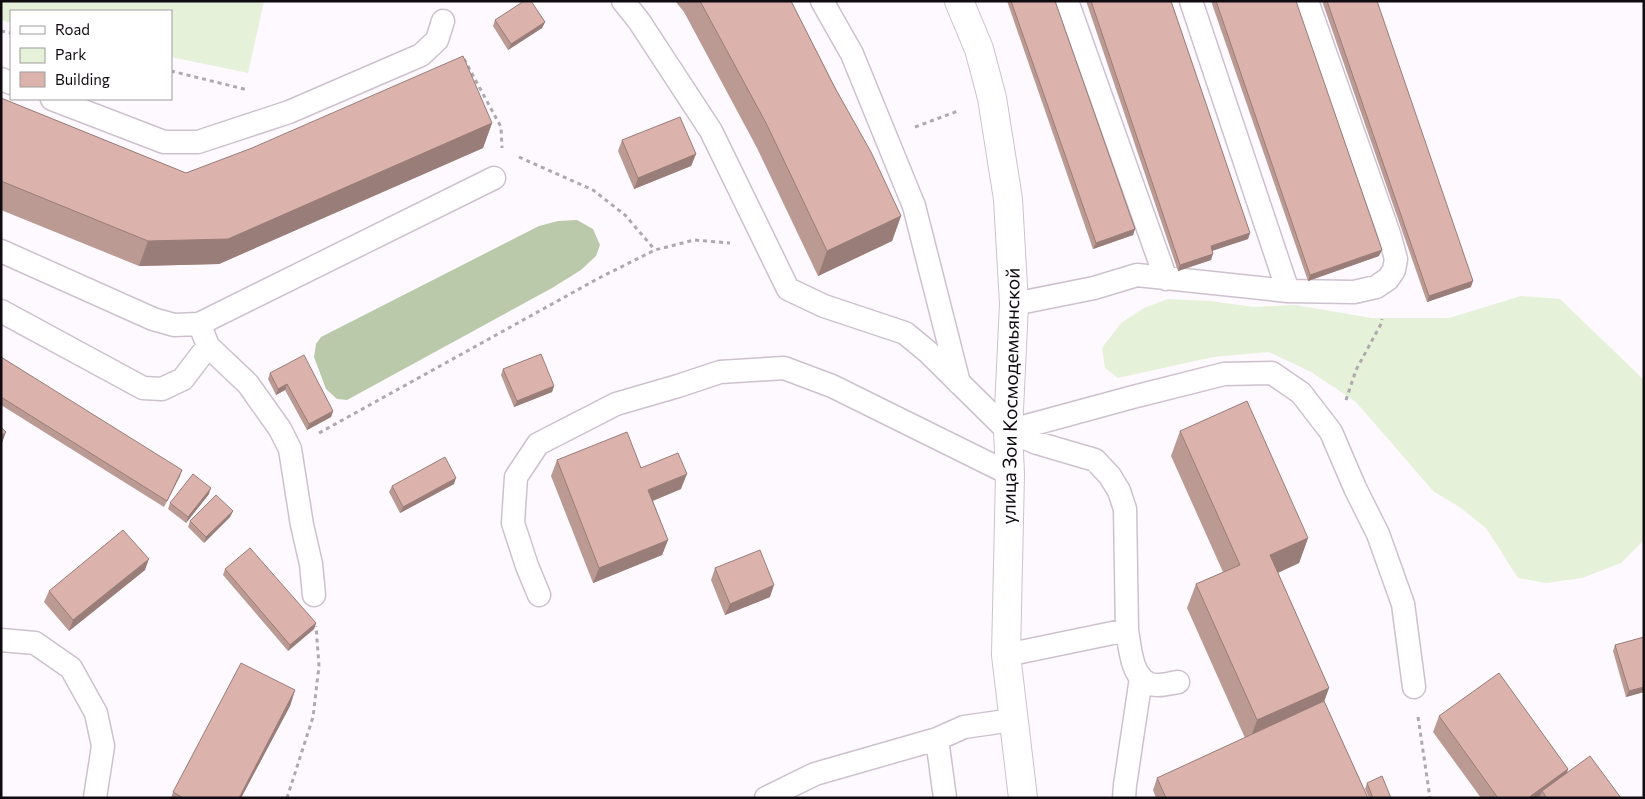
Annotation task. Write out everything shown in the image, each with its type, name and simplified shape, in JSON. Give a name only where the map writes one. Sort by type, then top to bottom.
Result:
[{"type":"street","name":"улица Зои Космодемьянской","points":[[959,1],[979,49],[992,98],[1008,199],[1014,304],[1008,431],[1010,474],[1006,656],[1023,798]]},
{"type":"lane","points":[[623,1],[639,21],[711,131],[788,289],[824,306],[905,333],[928,352],[1008,431],[1037,443],[1096,460],[1110,476],[1119,491],[1125,509],[1127,630],[1134,667],[1141,678],[1150,684],[1161,685],[1178,682]]},
{"type":"lane","points":[[822,1],[852,54],[914,206],[959,384]]},
{"type":"lane","points":[[1067,1],[1166,279]]},
{"type":"lane","points":[[1191,1],[1288,291]]},
{"type":"lane","points":[[1014,304],[1094,288],[1137,275],[1288,291],[1354,292],[1376,287],[1388,279],[1394,270],[1396,259],[1390,237],[1307,1]]},
{"type":"lane","points":[[55,100],[164,142],[198,142],[289,112],[420,55],[437,40],[443,21]]},
{"type":"lane","points":[[1,252],[153,319],[174,325],[199,324],[494,178]]},
{"type":"lane","points":[[1,311],[143,388],[162,389],[183,379],[208,346]]},
{"type":"lane","points":[[199,324],[208,346],[248,384],[280,429],[290,449],[302,525],[311,564],[314,595]]},
{"type":"lane","points":[[539,595],[513,523],[516,477],[538,444],[616,404],[720,372],[784,368],[832,386],[1010,474]]},
{"type":"lane","points":[[1008,431],[1224,374],[1272,374],[1301,393],[1330,432],[1354,488],[1378,534],[1402,604],[1414,687]]},
{"type":"lane","points":[[1006,656],[1127,630]]},
{"type":"lane","points":[[1,640],[35,643],[71,668],[96,713],[103,746],[95,798]]},
{"type":"lane","points":[[1124,798],[1141,678]]},
{"type":"lane","points":[[766,798],[815,774],[937,739],[964,727],[1013,720]]},
{"type":"lane","points":[[937,739],[945,798]]},
{"type":"path","points":[[443,21],[501,127],[502,150],[494,178]]},
{"type":"path","points":[[172,71],[246,89],[289,112]]},
{"type":"path","points":[[885,138],[992,98]]},
{"type":"path","points":[[502,150],[550,169],[593,190],[625,215],[655,250]]},
{"type":"path","points":[[290,449],[599,278],[655,250],[694,240],[767,246]]},
{"type":"path","points":[[1330,432],[1346,401],[1356,370],[1381,324],[1388,279]]},
{"type":"path","points":[[286,798],[313,717],[319,666],[314,595]]},
{"type":"path","points":[[1414,687],[1430,798]]},
{"type":"green space","points":[[1,1],[264,1],[248,73],[172,57],[172,10],[10,10],[10,23],[1,20]]},
{"type":"green space","points":[[577,220],[593,229],[600,245],[596,256],[581,270],[552,288],[347,400],[337,399],[326,389],[314,357],[316,344],[321,337],[539,226],[558,221]]},
{"type":"green space","points":[[1521,296],[1560,299],[1644,380],[1644,540],[1621,563],[1582,578],[1546,583],[1518,578],[1486,528],[1458,506],[1434,492],[1356,402],[1311,372],[1269,352],[1213,357],[1118,378],[1105,368],[1102,348],[1121,323],[1144,308],[1168,299],[1211,301],[1253,307],[1295,305],[1372,318],[1449,318]]},
{"type":"building","points":[[524,1],[531,1],[545,22],[511,44],[495,20]]},
{"type":"building","points":[[700,1],[791,1],[835,88],[871,152],[901,216],[827,251],[766,123]]},
{"type":"building","points":[[1011,1],[1055,1],[1135,229],[1096,243]]},
{"type":"building","points":[[1091,1],[1171,1],[1250,233],[1211,246],[1213,254],[1180,265]]},
{"type":"building","points":[[1216,1],[1296,1],[1382,250],[1310,275]]},
{"type":"building","points":[[1327,1],[1377,1],[1473,281],[1429,296]]},
{"type":"building","points":[[463,56],[492,123],[228,239],[148,241],[1,181],[1,98],[186,173],[252,148]]},
{"type":"building","points":[[680,117],[696,154],[638,178],[622,140]]},
{"type":"building","points":[[541,354],[554,386],[517,401],[503,369]]},
{"type":"building","points":[[304,355],[333,411],[309,424],[287,384],[278,389],[270,373]]},
{"type":"building","points":[[1,357],[182,470],[167,501],[1,397]]},
{"type":"building","points":[[1247,401],[1308,538],[1270,555],[1329,688],[1257,720],[1196,584],[1240,565],[1180,431]]},
{"type":"building","points":[[1,427],[6,432],[1,436]]},
{"type":"building","points":[[627,432],[641,468],[678,453],[687,474],[648,490],[668,540],[599,568],[557,460]]},
{"type":"building","points":[[445,457],[456,478],[403,507],[392,486]]},
{"type":"building","points":[[193,474],[211,488],[188,517],[170,503]]},
{"type":"building","points":[[216,495],[233,511],[206,537],[190,521]]},
{"type":"building","points":[[123,530],[149,559],[73,620],[49,591]]},
{"type":"building","points":[[250,548],[316,623],[290,645],[225,569]]},
{"type":"building","points":[[760,550],[774,585],[730,604],[715,568]]},
{"type":"building","points":[[1644,637],[1644,687],[1629,691],[1615,645]]},
{"type":"building","points":[[241,663],[295,690],[239,798],[183,798],[173,792]]},
{"type":"building","points":[[1499,673],[1568,769],[1528,798],[1498,798],[1439,716]]},
{"type":"building","points":[[1324,701],[1368,798],[1166,798],[1157,778]]},
{"type":"building","points":[[1590,756],[1621,798],[1547,798],[1542,791]]},
{"type":"building","points":[[1382,776],[1391,798],[1373,798],[1367,783]]}]
